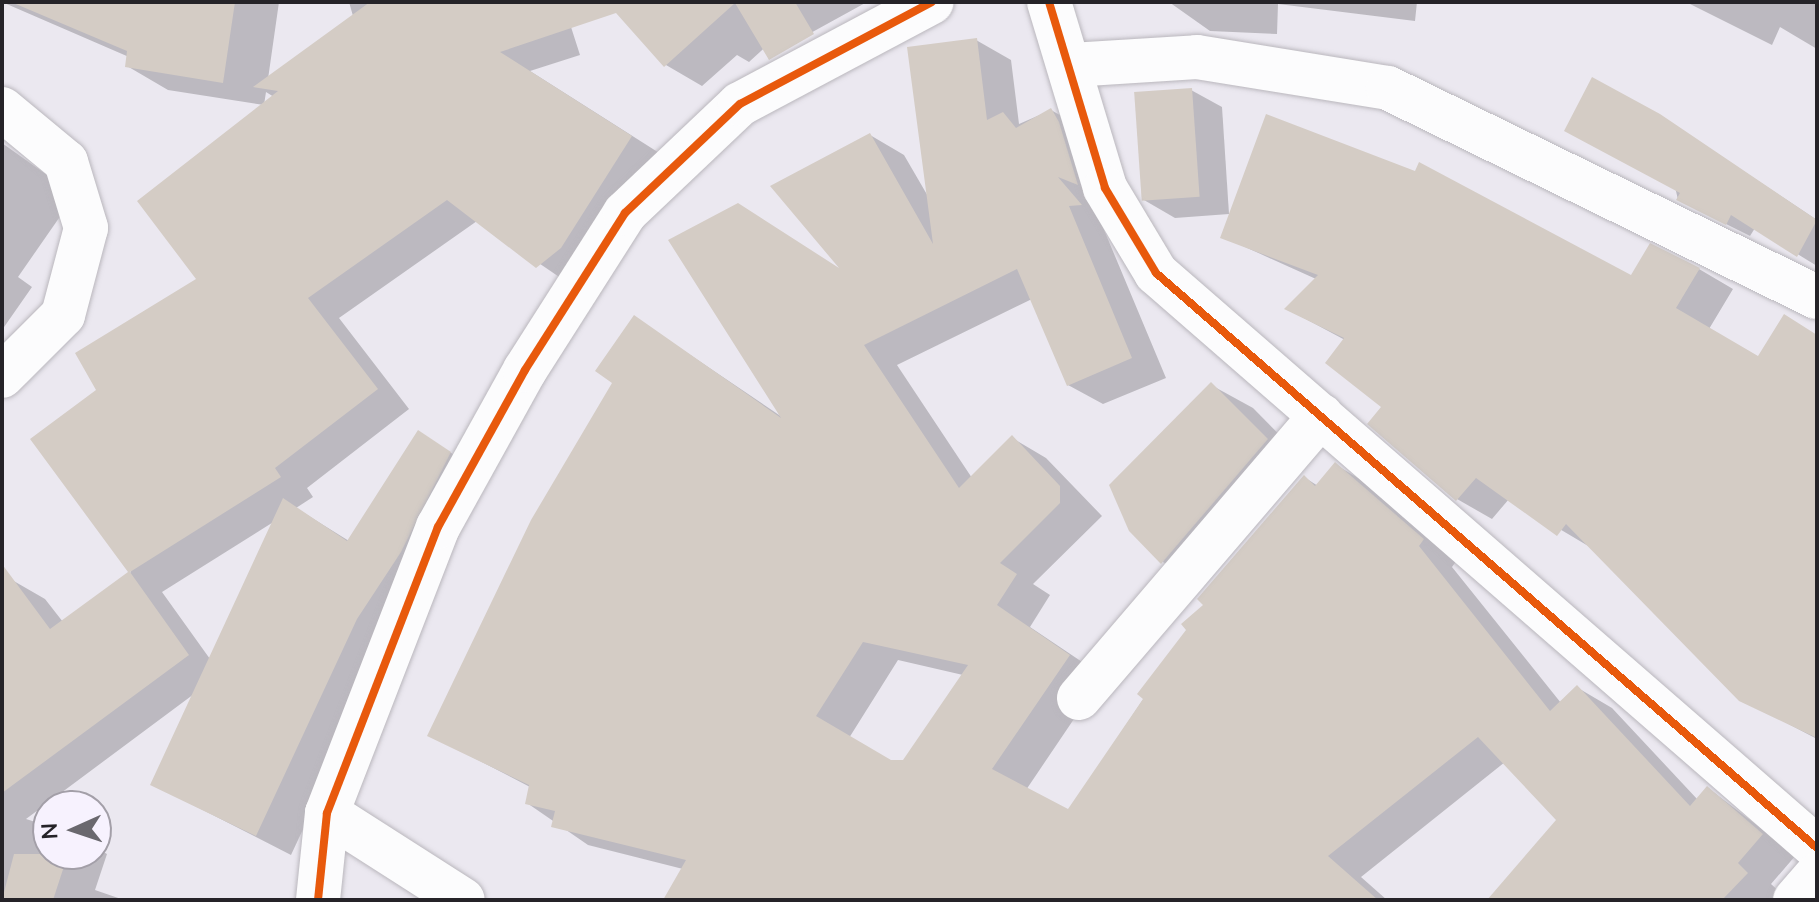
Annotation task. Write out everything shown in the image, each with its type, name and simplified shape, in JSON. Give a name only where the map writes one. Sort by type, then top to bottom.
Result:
[{"type":"street","points":[[318,900],[327,813],[438,527],[525,370],[625,213],[740,104],[932,2]]},
{"type":"street","points":[[1049,2],[1071,65],[1105,188],[1156,273],[1817,848]]},
{"type":"street","points":[[1071,65],[1197,57],[1388,88],[1817,297]]},
{"type":"street","points":[[2,109],[66,162],[86,228],[63,315],[2,376]]},
{"type":"street","points":[[1079,698],[1321,416]]},
{"type":"street","points":[[327,813],[463,900]]},
{"type":"street","points":[[1795,900],[1817,875]]},
{"type":"building","points":[[11,2],[235,2],[223,83],[125,67],[127,51]]},
{"type":"building","points":[[370,2],[795,2],[814,34],[769,60],[735,3],[664,67],[616,13],[500,52],[632,136],[561,248],[536,268],[447,200],[308,298],[378,389],[275,468],[281,477],[130,572],[189,655],[2,793],[2,564],[50,629],[128,572],[30,439],[96,390],[75,353],[196,279],[137,201],[278,91],[253,87]]},
{"type":"building","points":[[977,38],[987,120],[1003,112],[1016,128],[1051,108],[1059,122],[1078,185],[1058,177],[1082,205],[1069,206],[1132,358],[1067,386],[1017,269],[864,345],[959,488],[1012,435],[1060,486],[1060,503],[1000,563],[1017,574],[997,605],[1070,655],[992,769],[1068,809],[1143,699],[1137,694],[1186,630],[1181,624],[1203,605],[1197,599],[1304,475],[1315,486],[1335,462],[1424,539],[1419,546],[1550,711],[1577,685],[1690,806],[1707,786],[1763,834],[1738,863],[1748,873],[1722,900],[1487,900],[1556,820],[1478,737],[1328,856],[1378,900],[663,900],[686,860],[551,827],[555,811],[525,804],[529,785],[427,736],[531,520],[612,383],[595,371],[634,315],[781,418],[668,240],[738,203],[839,268],[770,186],[870,133],[933,244],[907,47]],"holes":[[[863,642],[968,665],[903,760],[891,760],[816,716]]]},
{"type":"building","points":[[1592,77],[1660,114],[1817,220],[1797,257],[1731,215],[1726,225],[1676,200],[1680,193],[1564,131]]},
{"type":"building","points":[[1192,88],[1200,197],[1142,201],[1134,92]]},
{"type":"building","points":[[1266,114],[1415,171],[1419,162],[1631,275],[1650,243],[1700,268],[1676,308],[1758,356],[1784,314],[1817,335],[1817,738],[1739,701],[1566,524],[1557,536],[1476,478],[1456,501],[1367,424],[1381,407],[1325,363],[1344,338],[1284,309],[1318,275],[1220,238]]},
{"type":"building","points":[[1211,382],[1268,439],[1161,564],[1129,531],[1109,485]]},
{"type":"building","points":[[418,430],[451,452],[401,552],[357,619],[256,836],[150,785],[283,498],[347,541]]},
{"type":"building","points":[[14,854],[32,854],[32,870],[63,870],[53,900],[2,900]]},
{"type":"cycle path","points":[[318,900],[327,813],[438,527],[525,370],[625,213],[740,104],[932,2]]},
{"type":"cycle path","points":[[1049,2],[1105,188],[1156,273],[1817,848]]}]
